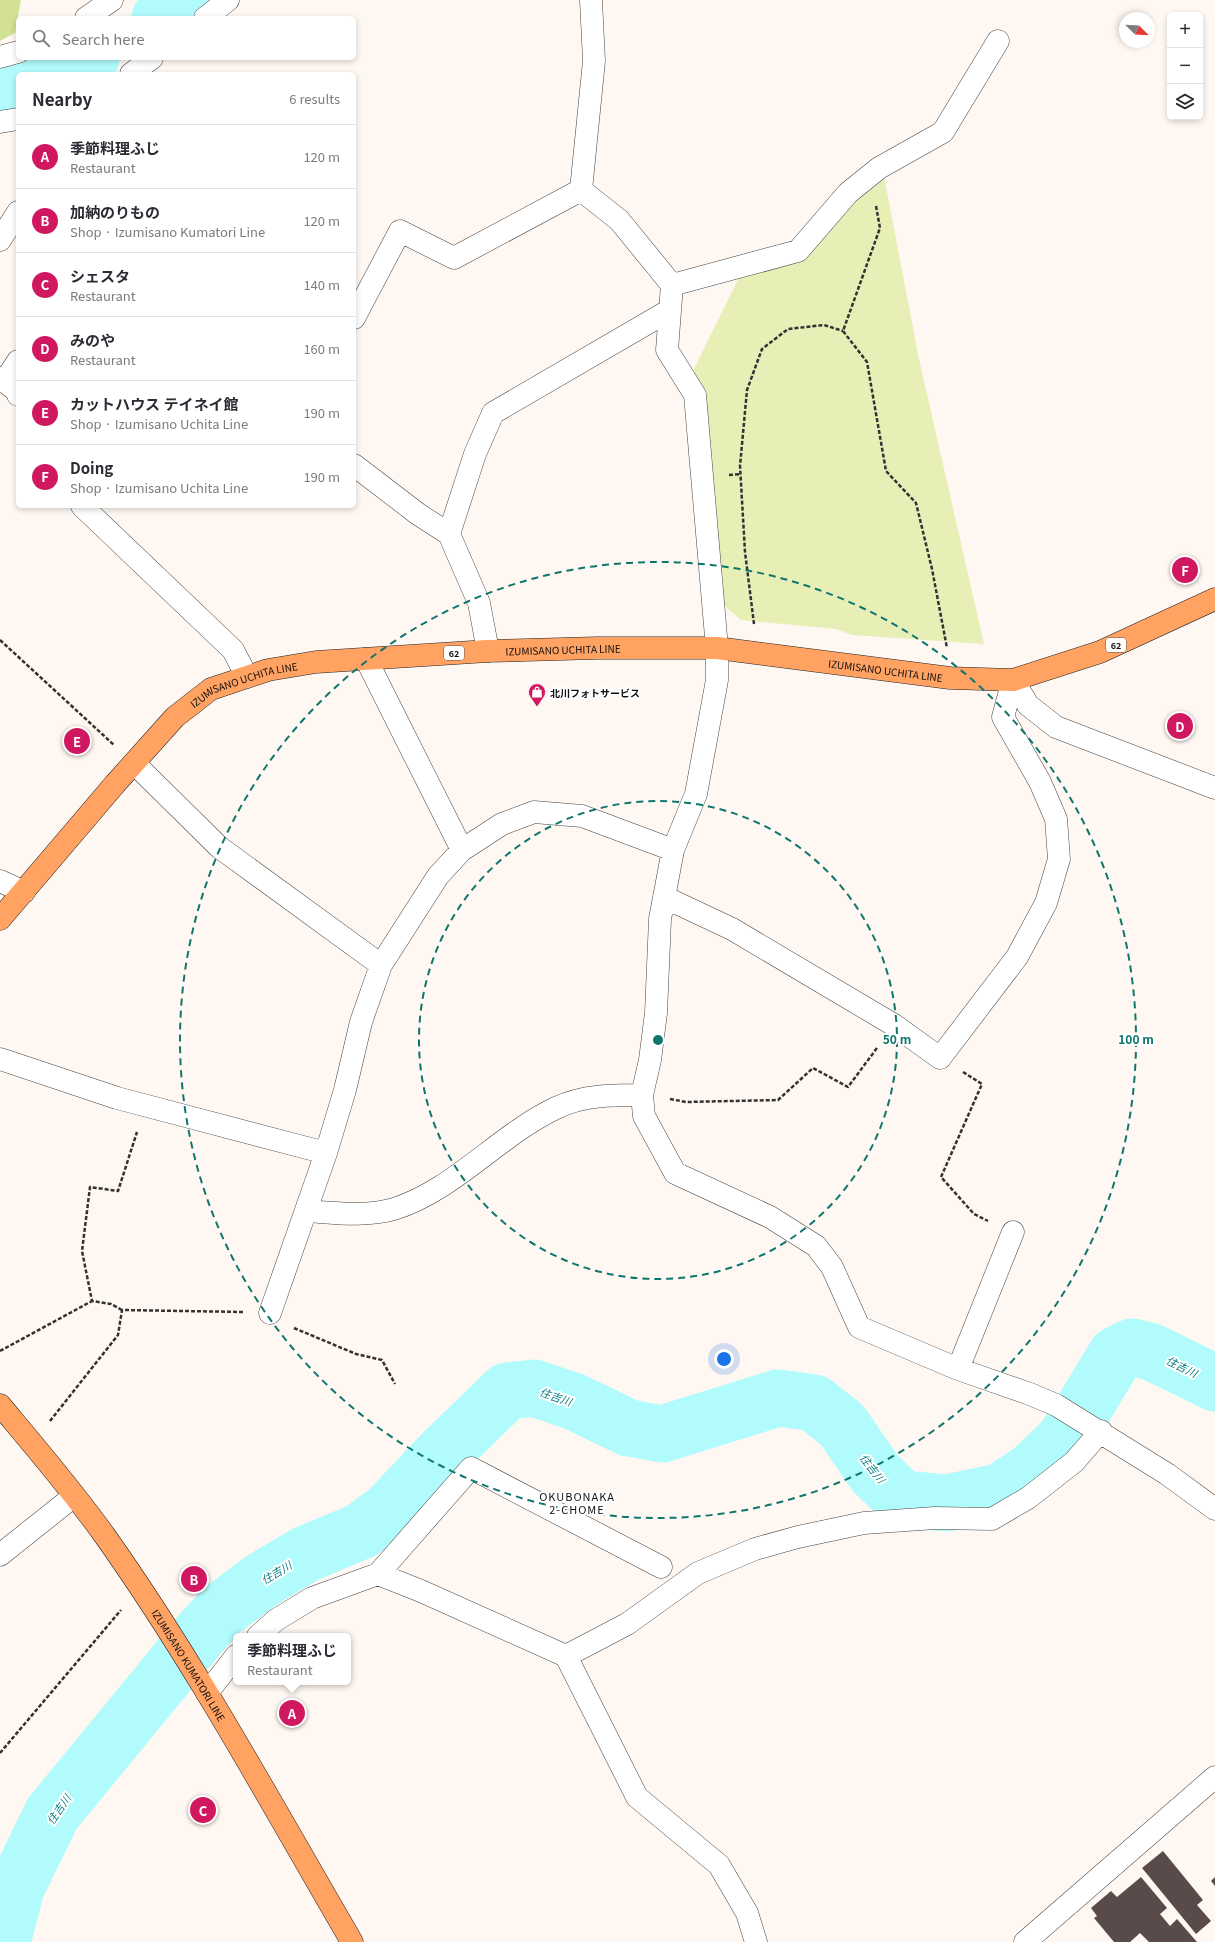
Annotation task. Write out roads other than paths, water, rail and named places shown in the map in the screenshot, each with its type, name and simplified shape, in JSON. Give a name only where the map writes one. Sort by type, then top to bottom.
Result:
[{"type":"main road","name":"IZUMISANO UCHITA LINE","points":[[0,919],[134,763],[176,717],[211,689],[268,670],[316,662],[488,651],[597,648],[717,648],[950,678],[1013,680],[1100,652],[1215,599]]},
{"type":"main road","name":"IZUMISANO KUMATORI LINE","points":[[0,1406],[31,1442],[105,1536],[170,1634],[203,1687],[352,1942]]},
{"type":"street","points":[[89,16],[112,0]]},
{"type":"street","points":[[208,16],[228,0]]},
{"type":"street","points":[[581,190],[594,61],[591,0]]},
{"type":"street","points":[[672,284],[798,251],[848,193],[879,168],[943,132],[998,41]]},
{"type":"street","points":[[0,57],[16,53]]},
{"type":"street","points":[[134,72],[149,60]]},
{"type":"street","points":[[0,122],[16,120]]},
{"type":"street","points":[[581,190],[619,220],[672,284],[667,350],[695,395],[717,648],[717,680],[696,794],[673,850],[660,919],[656,1013],[650,1060],[642,1095],[644,1116],[675,1173],[770,1217],[816,1246],[832,1267],[859,1327],[958,1370],[1030,1394],[1056,1405],[1167,1474],[1215,1509]]},
{"type":"street","points":[[356,314],[400,231],[454,258],[581,190]]},
{"type":"street","points":[[0,240],[16,215]]},
{"type":"street","points":[[449,534],[475,454],[493,413],[670,310]]},
{"type":"street","points":[[7,385],[16,365]]},
{"type":"street","points":[[356,467],[418,514],[449,534],[479,603],[488,651]]},
{"type":"street","points":[[86,508],[233,650],[247,677]]},
{"type":"street","points":[[366,659],[462,850]]},
{"type":"street","points":[[1013,680],[1028,705],[1056,727],[1215,788]]},
{"type":"street","points":[[664,897],[732,929],[894,1025],[940,1058],[1017,957],[1046,903],[1059,859],[1056,819],[1040,782],[1004,717],[1013,680]]},
{"type":"street","points":[[134,763],[219,847],[381,965]]},
{"type":"street","points":[[270,1313],[307,1211],[326,1153],[345,1090],[361,1022],[381,965],[438,876],[462,850],[502,824],[534,812],[582,816],[673,850]]},
{"type":"street","points":[[0,881],[24,892]]},
{"type":"street","points":[[0,1059],[145,1105],[326,1153]]},
{"type":"street","points":[[307,1211],[364,1214],[394,1209],[429,1194],[518,1130],[556,1107],[595,1096],[642,1095]]},
{"type":"street","points":[[958,1370],[1013,1232]]},
{"type":"street","points":[[566,1656],[627,1624],[698,1573],[755,1549],[798,1537],[864,1523],[935,1518],[992,1519],[1028,1498],[1074,1462],[1098,1430]]},
{"type":"street","points":[[261,1633],[276,1620],[312,1598],[378,1574],[472,1468],[661,1567]]},
{"type":"street","points":[[0,1555],[74,1496]]},
{"type":"street","points":[[378,1574],[421,1591],[566,1656],[637,1797],[719,1865],[747,1913],[756,1942]]},
{"type":"street","points":[[203,1687],[233,1659]]},
{"type":"street","points":[[1025,1942],[1215,1777]]},
{"type":"waterway","points":[[163,16],[184,0]]},
{"type":"waterway","points":[[58,72],[87,60]]},
{"type":"waterway","points":[[0,84],[16,81]]},
{"type":"waterway","name":"住吉川","points":[[2,1942],[16,1888],[52,1814],[199,1635],[222,1610],[262,1580],[306,1554],[361,1531],[389,1510],[440,1456],[507,1391],[534,1388],[575,1402],[629,1428],[662,1434],[778,1398],[814,1403],[842,1425],[875,1473],[902,1499],[947,1503],[1000,1492],[1033,1470],[1065,1439],[1116,1355],[1132,1347],[1152,1352],[1215,1383]]},
{"type":"place","name":"Doing","points":[[1185,570]]},
{"type":"place","name":"北川フォトサービス","points":[[537,707]]},
{"type":"place","name":"みのや","points":[[1180,726]]},
{"type":"place","name":"カットハウス テイネイ館","points":[[77,741]]},
{"type":"place","name":"加納のりもの","points":[[194,1579]]},
{"type":"place","name":"季節料理ふじ","points":[[292,1713]]},
{"type":"place","name":"シェスタ","points":[[203,1810]]},
{"type":"district","name":"OKUBONAKA 2-CHOME","points":[[577,1502]]}]
